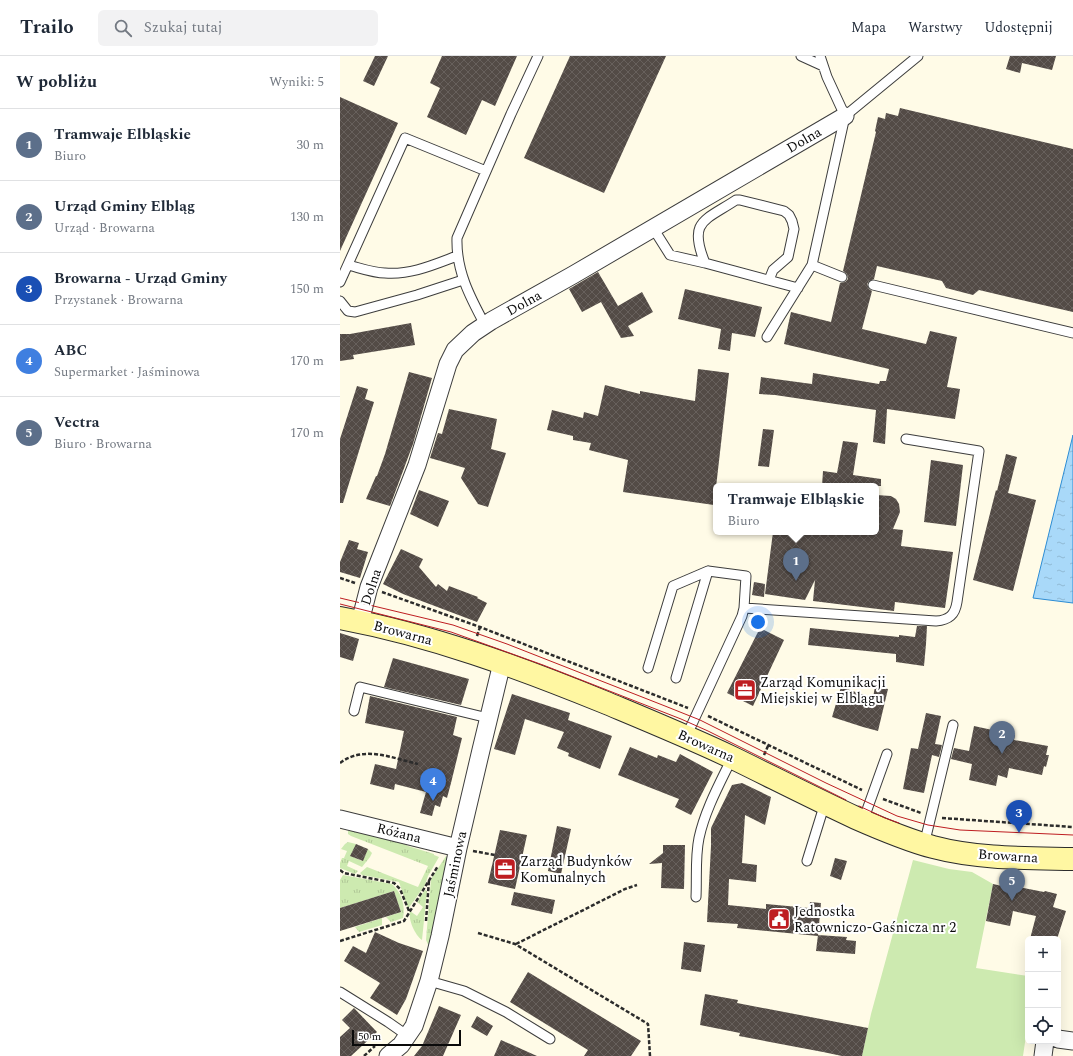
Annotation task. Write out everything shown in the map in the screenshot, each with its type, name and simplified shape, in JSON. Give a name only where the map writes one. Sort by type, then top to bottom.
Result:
[{"type":"main road","name":"Browarna","points":[[350,620],[424,637],[502,663],[579,692],[686,737],[862,821],[924,845],[962,853],[1022,858],[1073,859]]},
{"type":"street","name":"Dolna","points":[[350,620],[369,588],[417,465],[448,364],[455,350],[473,333],[485,325],[845,116]]},
{"type":"street","name":"Jaśminowa","points":[[388,1056],[402,1031],[419,1015],[429,981],[462,849],[488,718],[502,663]]},
{"type":"street","name":"Różana","points":[[340,819],[462,849]]},
{"type":"street","points":[[1061,1039],[1073,1041]]},
{"type":"street","points":[[1043,1056],[1045,1044]]},
{"type":"lane","points":[[485,325],[463,280],[457,256],[457,238],[538,56]]},
{"type":"lane","points":[[801,56],[823,66]]},
{"type":"lane","points":[[767,337],[812,265],[845,116],[820,56]]},
{"type":"lane","points":[[845,116],[918,56]]},
{"type":"lane","points":[[340,282],[405,138],[486,171]]},
{"type":"lane","points":[[705,263],[700,249],[698,230],[701,224],[708,218],[736,200],[771,207],[784,211],[789,215],[794,229],[788,257],[773,270],[769,280]]},
{"type":"lane","points":[[653,228],[670,255],[798,288]]},
{"type":"lane","points":[[348,265],[384,273],[409,273],[427,268],[457,256]]},
{"type":"lane","points":[[812,265],[842,277]]},
{"type":"lane","points":[[340,301],[348,311],[356,312],[463,280]]},
{"type":"lane","points":[[873,284],[1073,333]]},
{"type":"lane","points":[[744,608],[936,621],[949,618],[954,614],[979,451],[906,439]]},
{"type":"lane","points":[[676,678],[708,571]]},
{"type":"lane","points":[[648,668],[673,586],[708,571],[746,576],[742,616],[686,737]]},
{"type":"lane","points":[[354,711],[360,687],[488,718]]},
{"type":"lane","points":[[924,845],[953,725]]},
{"type":"lane","points":[[862,821],[887,754]]},
{"type":"lane","points":[[696,897],[701,828],[705,816],[732,758]]},
{"type":"lane","points":[[807,861],[825,803]]},
{"type":"lane","points":[[429,981],[464,991],[506,1012],[550,1039]]},
{"type":"lane","points":[[340,992],[402,1031]]},
{"type":"path","points":[[340,763],[352,756],[370,753],[418,764]]},
{"type":"path","points":[[462,849],[495,855]]},
{"type":"path","points":[[340,870],[394,883],[400,889],[409,911]]},
{"type":"path","points":[[340,941],[404,921],[429,880],[425,926]]},
{"type":"path","points":[[515,944],[625,889],[637,885]]},
{"type":"path","points":[[478,933],[515,944],[648,1024],[650,1056]]},
{"type":"path","points":[[364,1056],[402,1031]]},
{"type":"green space","points":[[350,830],[397,840],[408,846],[439,857],[428,876],[425,885],[408,909],[399,882],[362,875],[360,873],[367,867],[418,887],[428,866],[351,836],[348,834],[348,831]]},
{"type":"green space","points":[[348,842],[356,844],[351,856],[362,861],[368,849],[372,853],[362,867],[349,861],[347,866],[358,871],[355,874],[340,868],[342,858],[344,858],[347,851],[341,849]]},
{"type":"green space","points":[[446,856],[449,861],[430,949],[426,940],[431,879]]},
{"type":"green space","points":[[913,860],[949,869],[972,872],[993,884],[976,968],[1025,976],[1025,1042],[1023,1056],[862,1056],[871,1014]]},
{"type":"green space","points":[[343,875],[392,884],[398,891],[402,900],[404,909],[403,918],[391,922],[386,917],[401,912],[394,891],[340,908],[340,880]]},
{"type":"green space","points":[[425,890],[427,891],[422,940],[417,935],[413,927],[410,919],[410,911],[417,916],[423,907],[417,902]]},
{"type":"green space","points":[[382,918],[382,925],[359,932],[355,927]]},
{"type":"water","points":[[1073,435],[1073,603],[1033,598]]},
{"type":"building","points":[[375,56],[388,56],[374,86],[363,81]]},
{"type":"building","points":[[442,56],[517,56],[495,106],[482,100],[466,135],[427,117],[440,88],[430,83]]},
{"type":"building","points":[[570,56],[666,56],[604,193],[524,158]]},
{"type":"building","points":[[1010,56],[1056,56],[1052,70],[1022,63],[1020,73],[1006,69]]},
{"type":"building","points":[[340,97],[398,123],[340,251]]},
{"type":"building","points":[[900,108],[1073,149],[1073,312],[979,290],[973,295],[946,288],[942,281],[877,266],[874,279],[869,281],[867,284],[869,289],[872,291],[862,329],[926,344],[930,331],[957,337],[947,387],[960,389],[955,419],[887,409],[885,444],[873,442],[876,410],[759,394],[761,377],[812,384],[813,373],[879,384],[880,381],[886,381],[889,369],[784,344],[791,312],[831,322],[840,283],[845,282],[848,279],[847,274],[843,271],[876,132],[878,117],[885,119],[886,113],[898,116]]},
{"type":"building","points":[[598,272],[618,306],[642,292],[653,312],[628,326],[634,336],[621,338],[601,302],[582,312],[569,289]]},
{"type":"building","points":[[685,289],[762,307],[755,337],[732,333],[730,351],[718,349],[721,329],[678,319]]},
{"type":"building","points":[[411,323],[415,345],[353,355],[354,359],[340,361],[340,334],[350,334]]},
{"type":"building","points":[[698,369],[729,373],[716,483],[713,483],[713,505],[623,492],[628,460],[589,450],[591,443],[573,440],[573,436],[547,430],[552,410],[583,418],[584,412],[598,416],[605,385],[640,394],[640,391],[695,401]]},
{"type":"building","points":[[409,372],[432,378],[413,444],[390,506],[366,499],[385,454]]},
{"type":"building","points":[[357,386],[368,389],[365,399],[374,402],[343,503],[340,503],[340,439]]},
{"type":"building","points":[[449,409],[497,419],[491,449],[506,453],[488,507],[478,504],[461,478],[465,468],[430,458],[438,433],[442,434]]},
{"type":"building","points":[[763,429],[774,430],[769,467],[758,466]]},
{"type":"building","points":[[843,441],[858,443],[853,475],[881,479],[881,486],[879,486],[879,483],[822,483],[823,471],[837,473]]},
{"type":"building","points":[[1006,454],[1017,457],[1008,493],[1036,500],[1013,591],[973,580]]},
{"type":"building","points":[[931,460],[963,465],[956,526],[924,522]]},
{"type":"building","points":[[419,490],[449,501],[438,527],[410,514]]},
{"type":"building","points":[[879,495],[891,496],[896,499],[899,504],[900,512],[893,529],[903,530],[901,546],[953,552],[945,608],[895,602],[894,611],[813,601],[815,580],[805,600],[765,594],[773,535],[879,535]]},
{"type":"building","points":[[349,540],[359,543],[357,549],[368,552],[360,578],[340,572],[340,562]]},
{"type":"building","points":[[401,549],[423,559],[419,567],[436,587],[438,584],[447,591],[449,586],[478,597],[477,598],[487,603],[477,622],[403,594],[383,584]]},
{"type":"building","points":[[754,582],[765,584],[764,597],[752,595]]},
{"type":"building","points":[[917,626],[927,626],[924,666],[896,662],[896,654],[808,645],[810,628],[899,637],[899,635],[915,637]]},
{"type":"building","points":[[760,628],[784,640],[753,706],[727,693]]},
{"type":"building","points":[[340,633],[359,639],[353,661],[340,657]]},
{"type":"building","points":[[393,658],[469,679],[461,705],[384,687]]},
{"type":"building","points":[[875,686],[888,689],[878,731],[832,717],[841,687],[873,698]]},
{"type":"building","points":[[512,694],[570,713],[568,720],[612,736],[600,769],[568,756],[569,753],[557,748],[564,732],[525,719],[515,755],[494,749]]},
{"type":"building","points":[[370,696],[457,717],[453,735],[462,738],[451,783],[447,798],[443,796],[440,807],[435,805],[432,816],[420,813],[426,792],[395,784],[394,790],[370,784],[375,764],[396,769],[404,731],[365,723]]},
{"type":"building","points":[[926,713],[941,716],[935,744],[942,745],[939,757],[932,755],[924,793],[903,789],[911,748],[918,749]]},
{"type":"building","points":[[974,726],[1015,735],[1014,740],[1048,746],[1046,755],[1049,755],[1042,775],[1009,768],[1007,778],[998,775],[996,786],[969,780],[972,764],[951,759],[954,748],[969,751]]},
{"type":"building","points":[[630,747],[657,758],[658,755],[676,762],[680,754],[713,772],[691,815],[675,807],[679,799],[618,775]]},
{"type":"building","points":[[742,783],[771,797],[765,825],[745,815],[742,863],[757,865],[756,882],[729,879],[728,905],[766,909],[766,904],[809,908],[810,902],[821,903],[818,936],[737,928],[738,924],[707,922],[711,828],[732,785]]},
{"type":"building","points":[[557,826],[571,829],[561,874],[548,871]]},
{"type":"building","name":"Zarząd Budynków Komunalnych","points":[[500,830],[527,835],[515,889],[488,883]]},
{"type":"building","points":[[356,844],[368,849],[363,861],[350,856]]},
{"type":"building","points":[[663,845],[685,845],[684,889],[661,888],[662,863],[649,864],[663,853]]},
{"type":"building","points":[[835,858],[847,861],[841,880],[830,876]]},
{"type":"building","points":[[993,884],[1002,886],[1003,884],[1057,894],[1053,907],[1066,911],[1058,936],[1031,936],[1036,916],[1013,911],[1010,926],[986,921]]},
{"type":"building","points":[[394,891],[401,912],[340,931],[340,908]]},
{"type":"building","points":[[514,892],[555,900],[552,914],[511,905]]},
{"type":"building","points":[[375,932],[399,943],[423,951],[406,999],[397,1015],[370,998],[380,983],[344,961],[353,946],[366,953]]},
{"type":"building","points":[[818,935],[847,937],[846,940],[856,941],[855,954],[816,951]]},
{"type":"building","points":[[684,942],[705,945],[701,972],[681,969]]},
{"type":"building","points":[[528,972],[641,1041],[631,1056],[584,1056],[588,1050],[510,1002]]},
{"type":"building","points":[[705,994],[738,1000],[737,1003],[868,1028],[862,1056],[842,1056],[739,1036],[740,1033],[700,1025]]},
{"type":"building","points":[[439,1006],[461,1015],[443,1056],[414,1056],[422,1046]]},
{"type":"building","points":[[354,1008],[377,1032],[351,1056],[340,1056],[340,1037],[350,1028],[342,1020]]},
{"type":"building","points":[[477,1016],[493,1026],[487,1036],[471,1027]]},
{"type":"building","points":[[501,1040],[537,1056],[494,1056]]},
{"type":"tram line","points":[[340,598],[453,625],[507,644],[700,720],[826,783],[897,816],[928,825],[960,830],[1073,835]]},
{"type":"tram line","points":[[340,604],[451,632],[543,665],[708,731],[846,800]]},
{"type":"tram line","points":[[859,806],[899,823]]},
{"type":"place","name":"Tramwaje Elbląskie","points":[[796,581]]},
{"type":"place","name":"Zarząd Komunikacji Miejskiej w Elblągu","points":[[745,690]]},
{"type":"place","name":"Urząd Gminy Elbląg","points":[[1002,754]]},
{"type":"place","name":"ABC","points":[[433,801]]},
{"type":"place","name":"Browarna - Urząd Gminy","points":[[1019,833]]},
{"type":"place","name":"Zarząd Budynków Komunalnych","points":[[505,869]]},
{"type":"place","name":"Vectra","points":[[1012,901]]},
{"type":"place","name":"Jednostka Ratowniczo-Gaśnicza nr 2","points":[[779,919]]}]
